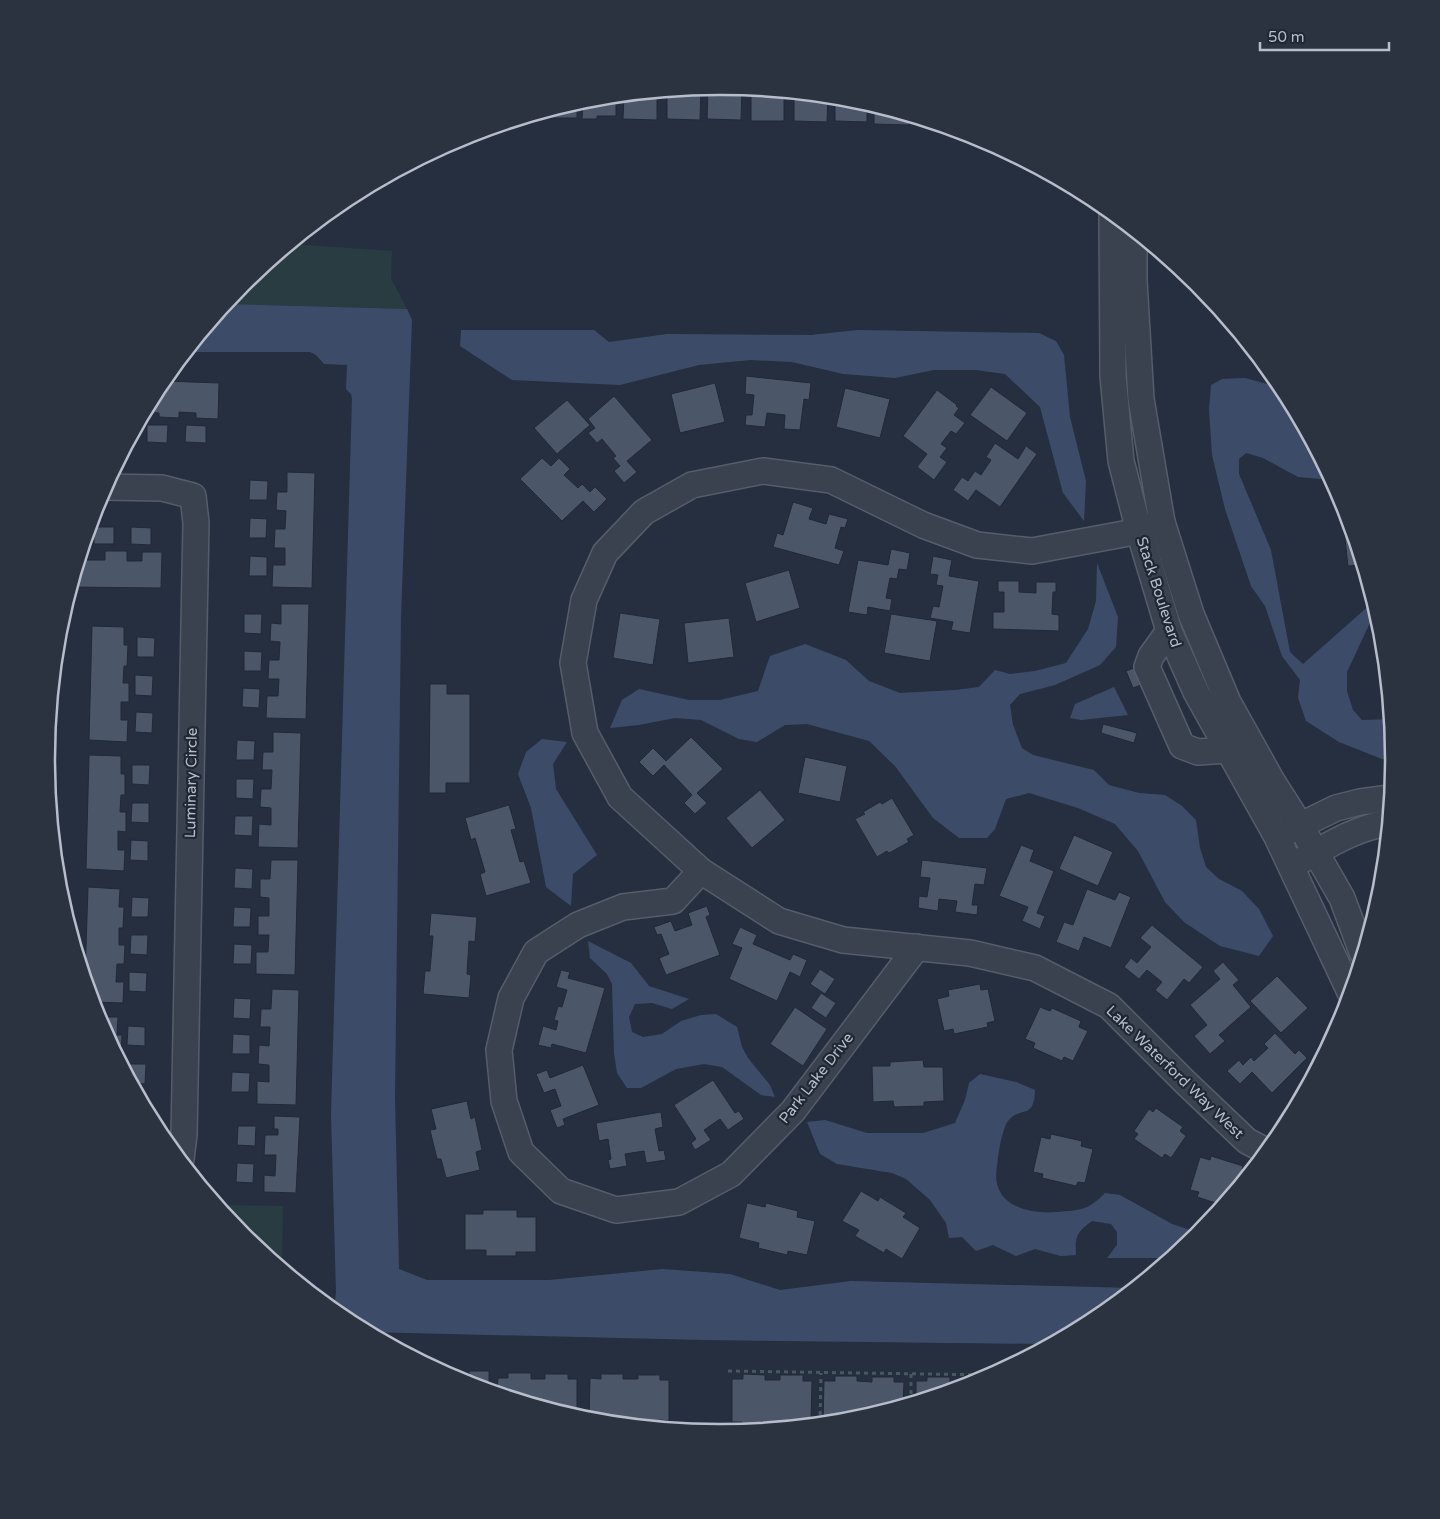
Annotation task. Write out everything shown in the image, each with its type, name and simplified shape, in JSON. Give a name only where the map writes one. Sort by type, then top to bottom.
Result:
[{"type":"street","name":"Stack Boulevard","points":[[1112,223],[1113,376],[1121,461],[1139,531],[1169,631],[1196,692],[1277,837],[1346,983]]},
{"type":"street","name":"Stack Boulevard","points":[[1134,240],[1134,281],[1140,399],[1162,522],[1191,614],[1228,702],[1272,781],[1342,898],[1359,943]]},
{"type":"street","name":"Lake Waterford Way West","points":[[1162,522],[1139,531],[1092,541],[1032,550],[977,545],[923,525],[831,480],[763,471],[692,485],[644,512],[605,553],[584,600],[572,663],[586,733],[620,797],[701,871],[779,921],[843,940],[970,953],[1035,968],[1109,1006],[1247,1141],[1260,1147]]},
{"type":"street","name":"Luminary Circle","points":[[114,487],[162,488],[194,496],[196,523],[195,602],[184,1126],[182,1150]]},
{"type":"street","points":[[1169,631],[1151,656],[1147,667],[1182,746],[1198,752],[1228,750]]},
{"type":"street","points":[[1277,837],[1336,808],[1384,799]]},
{"type":"street","points":[[1292,867],[1347,834],[1382,824]]},
{"type":"street","name":"Park Lake Drive","points":[[701,871],[673,901],[623,907],[578,925],[536,952],[511,998],[499,1050],[504,1101],[521,1152],[561,1191],[616,1210],[678,1202],[731,1174],[793,1111],[917,947]]},
{"type":"path","points":[[728,1371],[972,1375]]},
{"type":"path","points":[[820,1417],[821,1372]]},
{"type":"path","points":[[911,1374],[911,1396]]},
{"type":"green space","points":[[300,245],[392,251],[391,278],[407,309],[236,304]]},
{"type":"green space","points":[[227,1205],[283,1206],[282,1259],[250,1230]]},
{"type":"water","points":[[236,304],[407,309],[412,320],[401,616],[395,1097],[399,1269],[427,1280],[549,1280],[663,1269],[730,1274],[780,1290],[851,1281],[1124,1288],[1089,1312],[1036,1344],[704,1340],[383,1332],[335,1301],[331,1114],[352,399],[351,394],[346,389],[347,365],[324,364],[316,355],[310,352],[194,352]]},
{"type":"water","points":[[461,330],[594,330],[609,342],[667,334],[811,335],[858,330],[1039,333],[1056,341],[1064,355],[1070,417],[1086,481],[1084,521],[1063,493],[1040,407],[1005,374],[976,370],[934,370],[895,378],[843,374],[792,362],[751,360],[699,365],[620,385],[512,380],[460,346]]},
{"type":"water","points":[[1245,378],[1270,386],[1296,427],[1322,479],[1298,477],[1263,458],[1246,453],[1239,459],[1239,474],[1271,550],[1290,652],[1303,664],[1367,608],[1370,622],[1347,672],[1347,691],[1353,710],[1362,720],[1384,719],[1385,759],[1339,742],[1306,721],[1298,698],[1300,680],[1282,656],[1265,606],[1251,586],[1225,509],[1212,455],[1209,410],[1211,385],[1222,379]]},
{"type":"water","points":[[1097,563],[1118,617],[1116,647],[1100,665],[1055,685],[1020,694],[1010,705],[1013,725],[1022,748],[1033,755],[1094,770],[1109,785],[1139,793],[1165,795],[1182,806],[1196,820],[1200,848],[1206,867],[1219,879],[1242,891],[1259,909],[1273,936],[1259,956],[1220,946],[1184,922],[1165,902],[1138,851],[1115,824],[1078,808],[1029,793],[1006,799],[995,829],[987,838],[959,838],[933,818],[895,766],[869,741],[807,724],[785,725],[757,742],[739,739],[701,720],[675,718],[610,728],[622,700],[639,689],[689,700],[720,700],[758,691],[770,656],[805,644],[846,660],[869,681],[900,693],[979,687],[995,670],[1010,674],[1035,671],[1066,663],[1088,629],[1096,601]]},
{"type":"water","points":[[1114,687],[1128,715],[1081,720],[1070,718],[1075,704]]},
{"type":"water","points":[[542,739],[567,742],[553,764],[556,789],[597,855],[573,874],[571,906],[546,887],[531,808],[518,774],[526,752]]},
{"type":"water","points":[[588,941],[631,963],[649,986],[689,999],[672,1009],[652,1003],[635,1004],[629,1017],[632,1032],[643,1037],[662,1034],[681,1021],[701,1015],[716,1014],[737,1027],[742,1047],[748,1058],[770,1085],[775,1097],[761,1095],[722,1067],[704,1064],[676,1069],[641,1088],[627,1088],[617,1073],[614,1053],[612,984],[607,974],[590,958]]},
{"type":"water","points":[[980,1074],[1016,1082],[1035,1090],[1032,1106],[1026,1111],[1013,1116],[1008,1121],[1000,1144],[996,1171],[997,1184],[1000,1192],[1013,1204],[1030,1211],[1039,1212],[1078,1210],[1093,1203],[1105,1193],[1120,1195],[1172,1224],[1190,1230],[1159,1258],[1107,1258],[1117,1245],[1117,1232],[1111,1224],[1092,1221],[1078,1235],[1076,1255],[1061,1256],[1035,1249],[1016,1256],[993,1245],[976,1251],[962,1237],[949,1238],[946,1223],[930,1200],[906,1179],[892,1173],[837,1164],[820,1154],[807,1122],[825,1120],[867,1133],[923,1133],[955,1123],[965,1100],[969,1083]]},
{"type":"building","points":[[701,95],[700,120],[667,119],[667,97]]},
{"type":"building","points":[[708,95],[742,95],[741,120],[707,119]]},
{"type":"building","points":[[751,95],[784,98],[784,121],[751,121]]},
{"type":"building","points":[[657,98],[657,120],[623,119],[624,102]]},
{"type":"building","points":[[794,99],[828,103],[827,122],[794,121]]},
{"type":"building","points":[[616,103],[616,116],[597,116],[597,119],[582,119],[583,109]]},
{"type":"building","points":[[835,105],[867,111],[867,122],[835,121]]},
{"type":"building","points":[[577,110],[577,118],[545,118]]},
{"type":"building","points":[[874,113],[909,122],[909,125],[874,124]]},
{"type":"building","points":[[746,376],[811,383],[809,400],[804,399],[800,430],[784,429],[785,415],[767,413],[765,427],[745,425],[746,415],[752,415],[754,395],[745,394]]},
{"type":"building","points":[[173,381],[219,383],[218,419],[196,418],[196,413],[179,412],[179,418],[159,417],[159,413],[153,413]]},
{"type":"building","points":[[715,383],[725,422],[680,433],[671,394]]},
{"type":"building","points":[[991,387],[1027,413],[1007,441],[970,415]]},
{"type":"building","points":[[845,388],[890,399],[880,438],[836,427]]},
{"type":"building","points":[[937,390],[957,405],[959,408],[954,415],[965,423],[956,434],[951,431],[941,444],[947,448],[940,457],[947,462],[934,480],[917,467],[927,454],[903,436]]},
{"type":"building","points":[[614,396],[652,440],[627,461],[637,472],[624,483],[614,471],[620,466],[613,458],[616,456],[602,439],[597,443],[588,433],[595,428],[588,419]]},
{"type":"building","points":[[567,400],[590,425],[557,454],[534,428]]},
{"type":"building","points":[[147,425],[168,425],[167,443],[147,442]]},
{"type":"building","points":[[186,425],[206,426],[206,443],[185,442]]},
{"type":"building","points":[[995,443],[1018,459],[1026,446],[1037,454],[1000,507],[976,490],[968,501],[953,490],[962,477],[968,481],[975,471],[981,475],[991,460],[986,457]]},
{"type":"building","points":[[542,458],[551,466],[559,458],[570,469],[564,475],[578,488],[582,484],[590,492],[595,487],[607,499],[594,512],[583,501],[562,521],[520,479]]},
{"type":"building","points":[[287,472],[315,473],[312,588],[272,587],[273,565],[285,565],[285,548],[274,548],[275,529],[285,529],[286,511],[276,510],[277,492],[287,492]]},
{"type":"building","points":[[250,480],[268,481],[267,500],[249,500]]},
{"type":"building","points":[[793,502],[813,508],[809,519],[826,524],[829,514],[848,519],[845,528],[841,527],[835,548],[844,551],[839,565],[773,547],[777,533],[783,535]]},
{"type":"building","points":[[250,518],[267,519],[266,538],[249,538]]},
{"type":"building","points":[[97,527],[114,527],[114,544],[94,544],[94,536]]},
{"type":"building","points":[[131,527],[151,528],[151,545],[131,544]]},
{"type":"building","points":[[1344,531],[1356,565],[1348,566]]},
{"type":"building","points":[[891,549],[910,553],[907,570],[899,569],[897,579],[890,578],[886,598],[892,599],[890,611],[868,607],[867,615],[848,612],[858,560],[888,565]]},
{"type":"building","points":[[105,551],[127,551],[127,561],[142,561],[142,552],[162,552],[161,588],[78,587],[87,556],[87,560],[105,560]]},
{"type":"building","points":[[250,556],[267,557],[267,576],[249,576]]},
{"type":"building","points":[[933,556],[952,560],[949,576],[979,581],[970,633],[951,630],[953,622],[930,618],[933,606],[939,607],[943,586],[936,585],[938,575],[930,574]]},
{"type":"building","points":[[789,570],[800,608],[756,622],[745,583]]},
{"type":"building","points":[[998,581],[1019,581],[1019,592],[1036,593],[1036,582],[1056,582],[1056,592],[1053,592],[1052,614],[1059,615],[1059,631],[993,629],[993,612],[1004,612],[1004,592],[998,592]]},
{"type":"building","points":[[281,604],[309,604],[306,719],[266,718],[267,696],[278,696],[279,679],[268,679],[269,660],[279,660],[280,642],[270,641],[271,623],[281,624]]},
{"type":"building","points":[[620,613],[660,619],[653,665],[613,658]]},
{"type":"building","points":[[244,614],[262,614],[261,634],[244,633]]},
{"type":"building","points":[[891,614],[937,621],[930,661],[884,653]]},
{"type":"building","points":[[729,618],[734,657],[688,663],[684,623]]},
{"type":"building","points":[[92,626],[124,627],[124,645],[128,645],[127,666],[124,666],[123,683],[129,683],[129,702],[121,702],[121,720],[128,720],[127,742],[89,740]]},
{"type":"building","points":[[137,637],[155,638],[154,657],[137,657]]},
{"type":"building","points":[[244,651],[262,652],[261,671],[244,671]]},
{"type":"building","points":[[1140,666],[1146,683],[1133,688],[1126,671]]},
{"type":"building","points":[[135,675],[153,676],[152,696],[135,695]]},
{"type":"building","points":[[430,684],[447,684],[447,694],[470,694],[470,783],[446,783],[446,793],[429,793]]},
{"type":"building","points":[[243,688],[260,689],[259,708],[242,707]]},
{"type":"building","points":[[136,712],[153,713],[152,733],[135,732]]},
{"type":"building","points":[[1103,724],[1137,733],[1134,743],[1101,733]]},
{"type":"building","points":[[273,732],[301,733],[298,848],[258,847],[259,824],[271,825],[271,808],[260,807],[261,789],[271,789],[272,770],[262,770],[263,752],[273,752]]},
{"type":"building","points":[[691,737],[723,769],[697,793],[707,803],[695,814],[684,803],[692,795],[664,765],[653,776],[639,762],[653,748],[666,761]]},
{"type":"building","points":[[237,740],[255,741],[254,760],[236,760]]},
{"type":"building","points":[[89,755],[121,756],[121,774],[125,774],[125,795],[121,795],[120,812],[126,812],[126,832],[118,831],[118,850],[125,850],[124,871],[86,869]]},
{"type":"building","points":[[805,757],[847,766],[840,802],[798,793]]},
{"type":"building","points":[[132,765],[150,765],[149,785],[132,784]]},
{"type":"building","points":[[236,779],[254,779],[253,799],[236,798]]},
{"type":"building","points":[[760,790],[785,820],[752,848],[726,818]]},
{"type":"building","points":[[892,798],[914,835],[907,839],[909,842],[877,857],[855,819],[880,802],[882,804]]},
{"type":"building","points":[[132,803],[149,803],[149,823],[131,822]]},
{"type":"building","points":[[509,805],[516,829],[511,830],[520,862],[524,861],[531,883],[486,896],[480,874],[485,872],[475,838],[471,840],[465,818]]},
{"type":"building","points":[[235,816],[253,816],[252,836],[234,835]]},
{"type":"building","points":[[1074,835],[1113,852],[1098,886],[1059,869]]},
{"type":"building","points":[[131,840],[148,841],[148,861],[130,860]]},
{"type":"building","points":[[1021,845],[1034,850],[1030,861],[1054,871],[1037,913],[1045,916],[1040,929],[1022,921],[1028,907],[999,896]]},
{"type":"building","points":[[271,860],[298,860],[295,975],[256,974],[256,952],[268,952],[269,935],[258,935],[258,916],[269,916],[269,898],[260,897],[260,879],[270,879]]},
{"type":"building","points":[[922,860],[987,868],[984,885],[975,884],[972,905],[978,905],[977,915],[955,912],[957,901],[939,899],[938,911],[918,908],[919,896],[927,897],[930,878],[920,877]]},
{"type":"building","points":[[235,868],[253,869],[252,889],[234,888]]},
{"type":"building","points":[[88,887],[120,889],[119,907],[124,907],[123,928],[119,928],[119,945],[125,945],[124,964],[117,964],[116,982],[124,982],[123,1003],[101,1002],[86,958]]},
{"type":"building","points":[[1087,889],[1115,900],[1119,892],[1131,897],[1111,948],[1084,937],[1079,951],[1056,942],[1064,922],[1073,925]]},
{"type":"building","points":[[132,897],[149,898],[148,917],[131,917]]},
{"type":"building","points":[[707,906],[710,915],[706,917],[720,955],[666,975],[659,958],[669,954],[661,934],[657,935],[654,927],[671,921],[675,931],[692,925],[688,913]]},
{"type":"building","points":[[234,907],[251,908],[250,927],[233,927]]},
{"type":"building","points":[[431,913],[477,917],[475,942],[469,941],[467,974],[471,975],[469,998],[423,994],[425,971],[430,971],[433,936],[429,936]]},
{"type":"building","points":[[1152,925],[1203,967],[1189,983],[1184,979],[1167,1000],[1155,990],[1162,982],[1147,970],[1139,979],[1124,967],[1131,958],[1137,963],[1151,947],[1140,938]]},
{"type":"building","points":[[740,927],[757,935],[753,944],[790,960],[793,954],[807,960],[800,977],[790,972],[777,1001],[729,979],[742,948],[732,944]]},
{"type":"building","points":[[131,935],[148,935],[147,955],[130,954]]},
{"type":"building","points":[[234,944],[252,945],[251,964],[233,964]]},
{"type":"building","points":[[1223,962],[1239,980],[1233,985],[1251,1007],[1219,1035],[1225,1041],[1210,1054],[1194,1036],[1207,1025],[1190,1005],[1220,979],[1213,971]]},
{"type":"building","points":[[820,969],[835,979],[825,994],[810,984]]},
{"type":"building","points":[[561,970],[570,972],[568,978],[605,988],[586,1053],[552,1044],[551,1048],[538,1045],[543,1026],[556,1030],[558,1021],[554,1020],[558,1006],[562,1007],[567,990],[556,987]]},
{"type":"building","points":[[129,972],[147,973],[146,992],[129,991]]},
{"type":"building","points":[[1277,976],[1308,1008],[1281,1033],[1250,1001]]},
{"type":"building","points":[[980,984],[981,990],[988,989],[995,1021],[987,1023],[988,1027],[954,1034],[953,1029],[944,1031],[937,999],[949,996],[948,990]]},
{"type":"building","points":[[272,989],[299,990],[296,1105],[257,1104],[257,1081],[269,1082],[269,1065],[258,1064],[259,1045],[269,1046],[270,1027],[260,1027],[261,1009],[271,1009]]},
{"type":"building","points":[[821,993],[836,1003],[826,1018],[811,1008]]},
{"type":"building","points":[[234,998],[251,999],[250,1019],[233,1018]]},
{"type":"building","points":[[795,1007],[827,1029],[803,1066],[770,1044]]},
{"type":"building","points":[[1040,1007],[1050,1011],[1052,1008],[1081,1021],[1079,1027],[1088,1031],[1073,1061],[1064,1057],[1062,1061],[1033,1048],[1035,1043],[1025,1039]]},
{"type":"building","points":[[107,1017],[118,1017],[117,1035],[122,1035],[121,1048]]},
{"type":"building","points":[[128,1026],[145,1027],[145,1046],[127,1045]]},
{"type":"building","points":[[1275,1033],[1295,1054],[1299,1050],[1307,1058],[1272,1093],[1252,1072],[1240,1084],[1227,1071],[1239,1060],[1243,1065],[1251,1057],[1254,1061],[1268,1048],[1264,1044]]},
{"type":"building","points":[[233,1034],[250,1035],[250,1054],[232,1054]]},
{"type":"building","points":[[923,1060],[924,1067],[943,1067],[944,1101],[924,1102],[924,1106],[894,1107],[893,1101],[873,1102],[872,1066],[890,1066],[890,1062]]},
{"type":"building","points":[[129,1064],[146,1064],[145,1084],[140,1084]]},
{"type":"building","points":[[583,1065],[599,1105],[563,1119],[565,1125],[557,1128],[550,1110],[561,1106],[555,1089],[544,1093],[536,1074],[547,1070],[550,1078]]},
{"type":"building","points":[[232,1072],[250,1073],[249,1092],[231,1092]]},
{"type":"building","points":[[713,1080],[735,1113],[739,1111],[744,1119],[728,1130],[720,1119],[704,1130],[711,1140],[695,1150],[691,1143],[696,1139],[674,1105]]},
{"type":"building","points":[[467,1101],[471,1119],[475,1117],[482,1150],[476,1152],[480,1170],[446,1178],[441,1159],[437,1159],[430,1130],[436,1129],[431,1109]]},
{"type":"building","points":[[1156,1108],[1183,1127],[1180,1131],[1186,1136],[1171,1158],[1165,1154],[1162,1158],[1134,1139],[1138,1134],[1134,1131],[1149,1109],[1153,1112]]},
{"type":"building","points":[[661,1112],[663,1127],[655,1129],[659,1151],[664,1150],[666,1160],[646,1163],[644,1151],[625,1154],[627,1166],[610,1169],[608,1160],[611,1159],[608,1139],[599,1141],[596,1123]]},
{"type":"building","points":[[274,1116],[300,1117],[296,1193],[264,1192],[264,1175],[275,1176],[276,1155],[264,1155],[265,1135],[278,1135],[278,1129],[274,1129]]},
{"type":"building","points":[[238,1126],[256,1126],[255,1146],[237,1145]]},
{"type":"building","points":[[1051,1134],[1082,1141],[1081,1146],[1093,1149],[1085,1183],[1078,1182],[1076,1186],[1042,1178],[1043,1174],[1033,1172],[1041,1137],[1050,1139]]},
{"type":"building","points":[[1211,1156],[1243,1166],[1243,1170],[1215,1203],[1197,1197],[1199,1192],[1190,1190],[1200,1157],[1210,1160]]},
{"type":"building","points":[[237,1163],[254,1164],[253,1183],[236,1182]]},
{"type":"building","points":[[861,1191],[878,1201],[880,1197],[906,1213],[903,1217],[920,1228],[902,1259],[886,1249],[884,1253],[855,1236],[859,1230],[842,1221]]},
{"type":"building","points":[[747,1203],[765,1207],[766,1203],[798,1211],[797,1217],[815,1221],[807,1255],[788,1251],[787,1255],[758,1248],[759,1243],[739,1238]]},
{"type":"building","points":[[483,1210],[517,1210],[517,1217],[536,1217],[536,1252],[516,1252],[516,1256],[486,1256],[486,1250],[465,1250],[465,1214],[483,1214]]},
{"type":"building","points":[[469,1371],[489,1371],[489,1383],[469,1375]]},
{"type":"building","points":[[508,1373],[531,1373],[531,1379],[545,1379],[545,1374],[568,1374],[568,1379],[577,1379],[577,1409],[497,1386],[498,1378],[508,1378]]},
{"type":"building","points":[[601,1374],[623,1374],[623,1379],[638,1379],[638,1375],[660,1375],[660,1380],[669,1380],[669,1421],[633,1419],[589,1412],[590,1378],[601,1379]]},
{"type":"building","points":[[743,1374],[765,1375],[765,1380],[780,1380],[780,1375],[803,1375],[803,1381],[812,1381],[811,1418],[763,1423],[732,1422],[732,1379],[743,1379]]},
{"type":"building","points":[[835,1376],[857,1376],[857,1381],[872,1382],[872,1377],[894,1377],[894,1382],[904,1382],[903,1399],[850,1412],[823,1416],[824,1381],[835,1381]]},
{"type":"building","points":[[927,1377],[950,1377],[950,1382],[953,1382],[916,1395],[916,1381],[927,1381]]}]
